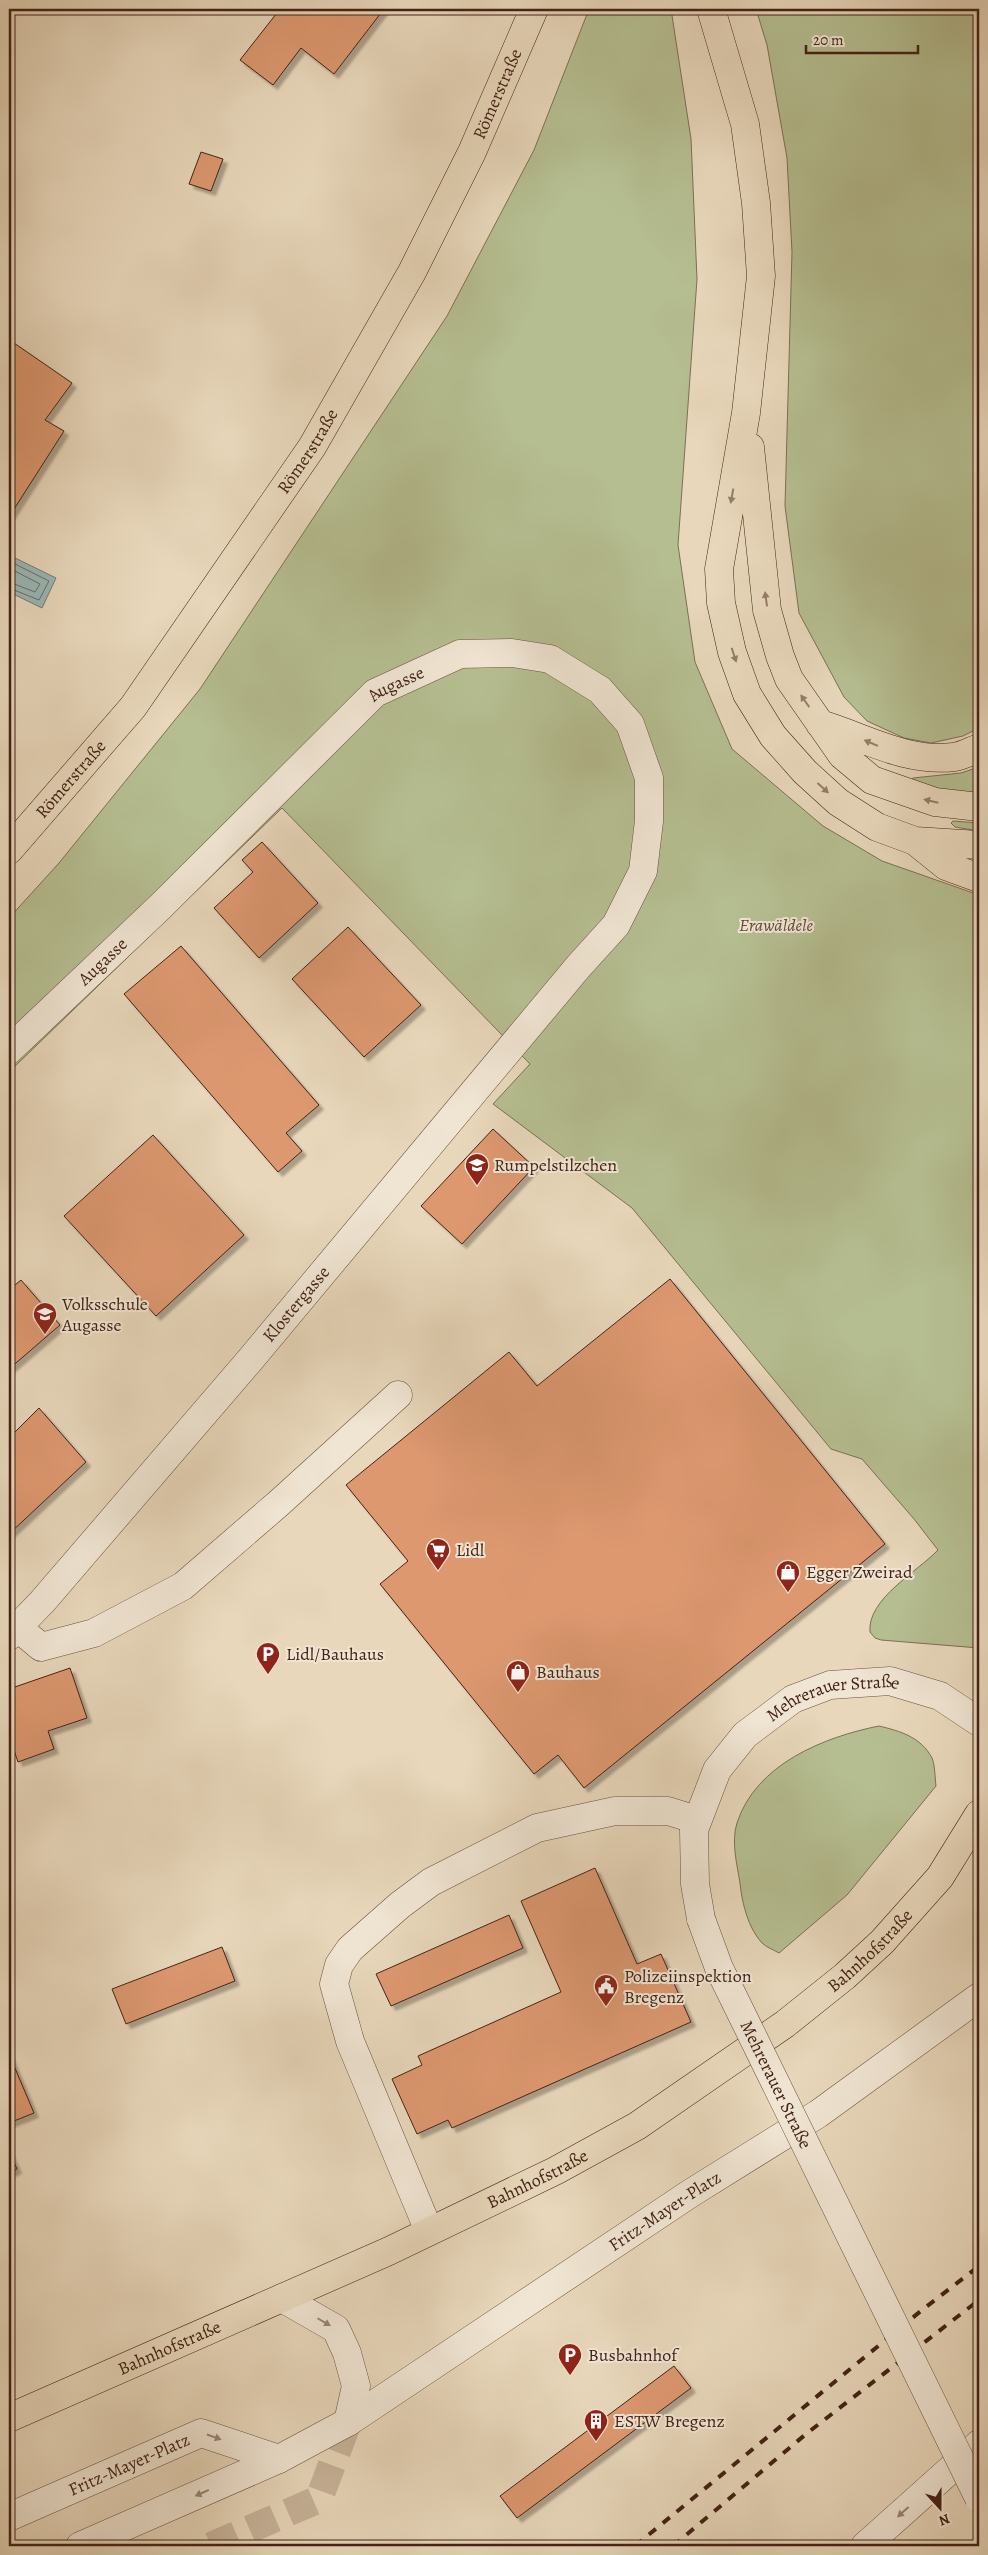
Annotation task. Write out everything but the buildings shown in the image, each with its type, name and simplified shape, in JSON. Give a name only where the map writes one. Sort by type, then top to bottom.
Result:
[{"type":"main road","name":"Römerstraße","points":[[9,850],[133,707],[312,447],[412,272],[472,152],[534,9]]},
{"type":"main road","points":[[711,9],[745,124],[756,203],[761,276],[746,413],[719,569],[721,603],[732,652],[747,694],[773,736],[805,772],[838,802],[876,827],[916,841],[979,845]]},
{"type":"main road","points":[[746,413],[760,562],[767,610],[780,656],[789,679],[842,755],[872,780],[935,802],[979,807]]},
{"type":"main road","points":[[820,724],[879,746],[918,757],[954,757],[979,748]]},
{"type":"main road","points":[[916,841],[946,866],[979,878]]},
{"type":"main road","name":"Bahnhofstraße","points":[[9,2418],[429,2232],[555,2171],[637,2126],[785,2024],[845,1976],[882,1942],[940,1877],[979,1814]]},
{"type":"street","name":"Augasse","points":[[9,1050],[161,906],[375,693],[460,654],[512,654],[550,659],[600,690],[630,724],[649,778],[649,821],[643,871],[616,925],[578,967]]},
{"type":"street","name":"Klostergasse","points":[[13,1632],[42,1602],[250,1360],[578,967]]},
{"type":"street","points":[[13,1632],[41,1647],[94,1632],[183,1586],[279,1503],[398,1394]]},
{"type":"street","name":"Mehrerauer Straße","points":[[979,1722],[940,1696],[890,1681],[830,1685],[793,1699],[745,1735],[717,1770],[694,1830],[693,1852],[694,1884],[701,1919],[719,1968],[979,2498]]},
{"type":"street","points":[[429,2232],[350,2041],[334,1984],[339,1965],[350,1949],[400,1905],[431,1882],[537,1828],[616,1811],[668,1811],[697,1820]]},
{"type":"street","name":"Fritz-Mayer-Platz","points":[[80,2546],[279,2459],[348,2422],[690,2193],[818,2114],[979,1997]]},
{"type":"street","points":[[282,2298],[336,2329],[347,2353],[356,2386],[348,2422]]},
{"type":"street","name":"Fritz-Mayer-Platz","points":[[9,2517],[201,2433],[279,2459]]},
{"type":"street","points":[[865,2546],[979,2444]]},
{"type":"green space","name":"Erawäldele","points":[[589,9],[671,9],[691,139],[697,279],[678,545],[695,662],[732,749],[823,826],[882,861],[979,895],[979,1648],[881,1640],[875,1638],[870,1632],[871,1620],[876,1608],[885,1597],[938,1550],[862,1459],[831,1449],[632,1208],[493,1104],[530,1064],[282,808],[9,1072],[9,918],[59,863],[200,689],[447,316],[534,150]]},
{"type":"green space","points":[[756,9],[979,9],[979,728],[963,736],[931,743],[904,738],[867,721],[844,697],[799,613],[785,506],[792,252],[787,158],[767,45]]},
{"type":"green space","points":[[979,767],[979,794],[940,790],[911,780],[913,778],[961,773]]},
{"type":"green space","points":[[953,821],[979,823],[979,831],[955,827],[951,823]]},
{"type":"green space","points":[[879,1726],[909,1736],[922,1745],[932,1758],[936,1786],[847,1895],[779,1953],[762,1943],[757,1937],[746,1915],[742,1899],[735,1853],[735,1830],[746,1802],[759,1785],[794,1756],[836,1738]]},
{"type":"water","points":[[9,555],[56,578],[42,608],[9,592]]},
{"type":"tunnel","points":[[211,2546],[319,2499],[348,2422]]},
{"type":"railway","points":[[635,2546],[922,2310],[979,2266]]},
{"type":"railway","points":[[673,2546],[806,2434],[979,2300]]},
{"type":"place","name":"Rumpelstilzchen","points":[[477,1186]]},
{"type":"place","name":"Volksschule Augasse","points":[[45,1335]]},
{"type":"place","name":"Lidl","points":[[438,1571]]},
{"type":"place","name":"Egger Zweirad","points":[[788,1593]]},
{"type":"place","name":"Lidl/Bauhaus","points":[[268,1675]]},
{"type":"place","name":"Bauhaus","points":[[518,1693]]},
{"type":"place","name":"Polizeiinspektion Bregenz","points":[[606,2007]]},
{"type":"place","name":"Busbahnhof","points":[[570,2376]]},
{"type":"place","name":"ESTW Bregenz","points":[[596,2442]]}]
